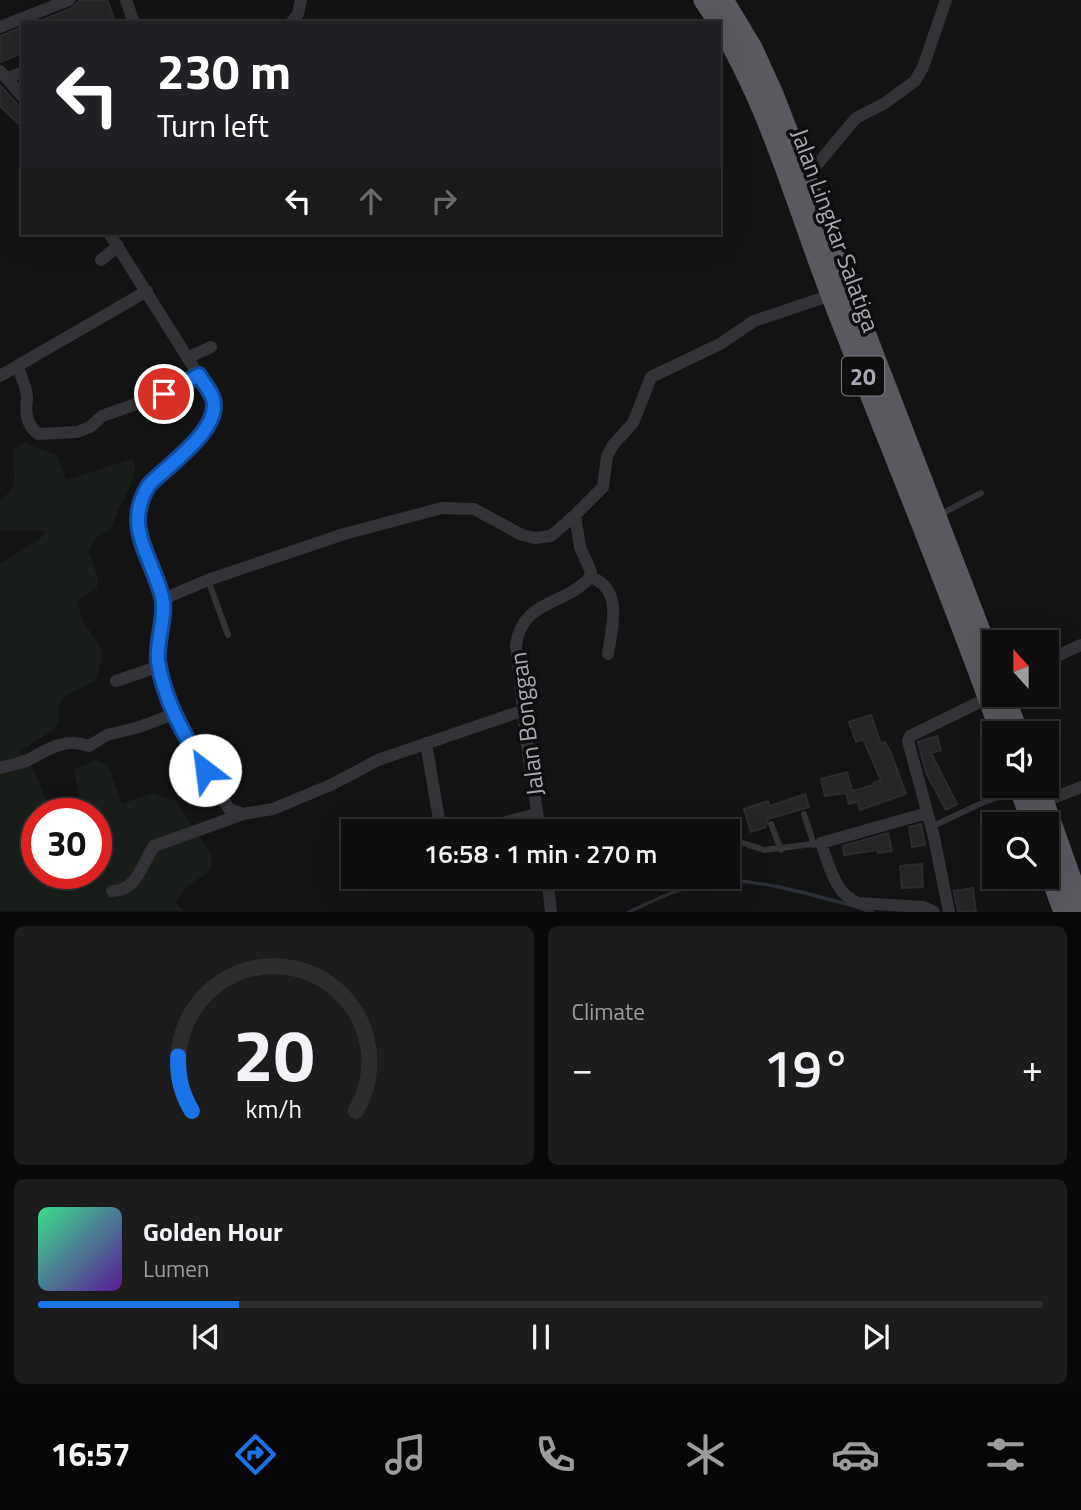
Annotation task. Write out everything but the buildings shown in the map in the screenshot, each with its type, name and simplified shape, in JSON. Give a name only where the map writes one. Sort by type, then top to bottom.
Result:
[{"type":"highway","name":"Jalan Lingkar Salatiga","points":[[704,0],[717,21]]},
{"type":"highway","name":"Jalan Lingkar Salatiga","points":[[723,0],[762,67],[805,179],[831,295],[982,662]]},
{"type":"highway","name":"Jalan Lingkar Salatiga","points":[[721,28],[758,94],[936,517],[982,636]]},
{"type":"highway","points":[[1033,798],[1081,907]]},
{"type":"highway","points":[[1056,889],[1064,912]]},
{"type":"street","points":[[0,27],[69,0]]},
{"type":"street","points":[[126,0],[133,21]]},
{"type":"street","points":[[293,21],[298,14],[301,0]]},
{"type":"street","points":[[805,179],[856,118],[884,103],[915,81],[923,66],[946,0]]},
{"type":"street","points":[[4,74],[21,95]]},
{"type":"street","points":[[110,235],[213,398],[213,416],[209,425],[149,485],[142,495],[136,522],[163,599],[159,632],[160,666],[174,714],[229,809],[243,814]]},
{"type":"street","points":[[101,260],[118,246]]},
{"type":"street","points":[[0,376],[147,291]]},
{"type":"street","points":[[163,599],[208,579],[400,517],[442,508],[474,509],[512,530],[535,538],[551,536],[603,487],[607,456],[633,423],[651,377],[720,344],[754,321],[831,295]]},
{"type":"street","points":[[189,357],[211,347]]},
{"type":"street","points":[[18,366],[27,398],[24,409],[32,428],[38,434],[77,432],[90,427],[102,416],[164,394],[199,375]]},
{"type":"street","points":[[575,516],[580,547],[591,572],[590,577],[604,584],[612,596],[614,606],[608,654]]},
{"type":"street","name":"Jalan Bonggan","points":[[538,819],[516,645],[522,624],[541,607],[590,577]]},
{"type":"street","points":[[1059,655],[1081,645]]},
{"type":"street","points":[[116,681],[160,666]]},
{"type":"street","points":[[949,912],[931,827],[908,744],[910,736],[982,703]]},
{"type":"street","points":[[112,891],[134,883],[154,846],[243,814],[273,808],[333,784],[378,760],[524,710]]},
{"type":"street","points":[[0,768],[32,759],[43,750],[69,742],[89,746],[107,735],[174,714]]},
{"type":"street","points":[[426,743],[439,819]]},
{"type":"street","points":[[1059,789],[1081,788]]},
{"type":"street","points":[[927,813],[817,844],[835,880],[849,900],[879,905],[923,907],[934,912]]},
{"type":"street","points":[[518,819],[537,814]]},
{"type":"street","points":[[548,889],[551,912]]},
{"type":"lane","points":[[936,517],[981,493]]},
{"type":"lane","points":[[208,579],[228,635]]},
{"type":"lane","points":[[931,827],[984,802],[1001,798]]},
{"type":"lane","points":[[740,843],[781,850],[817,844],[804,814]]},
{"type":"lane","points":[[771,824],[781,850]]},
{"type":"shaded area","points":[[24,443],[57,455],[66,480],[131,459],[135,464],[132,481],[113,527],[96,538],[88,551],[98,578],[97,588],[77,601],[83,621],[102,649],[103,656],[96,680],[64,697],[58,707],[59,720],[54,730],[20,751],[35,773],[45,798],[21,798],[21,889],[112,889],[112,798],[79,798],[74,769],[96,760],[108,765],[122,804],[153,793],[176,801],[211,854],[212,865],[206,874],[188,885],[175,902],[184,911],[0,911],[0,564],[40,539],[46,531],[0,531],[0,500],[8,494],[14,482],[15,449]]},
{"type":"waterway","points":[[629,912],[690,886],[726,881],[763,884],[853,906]]},
{"type":"waterway","points":[[860,908],[872,912]]},
{"type":"route","points":[[164,394],[199,375],[213,398],[214,406],[209,425],[142,495],[136,522],[163,599],[158,661],[167,694],[174,714],[205,770]]}]
